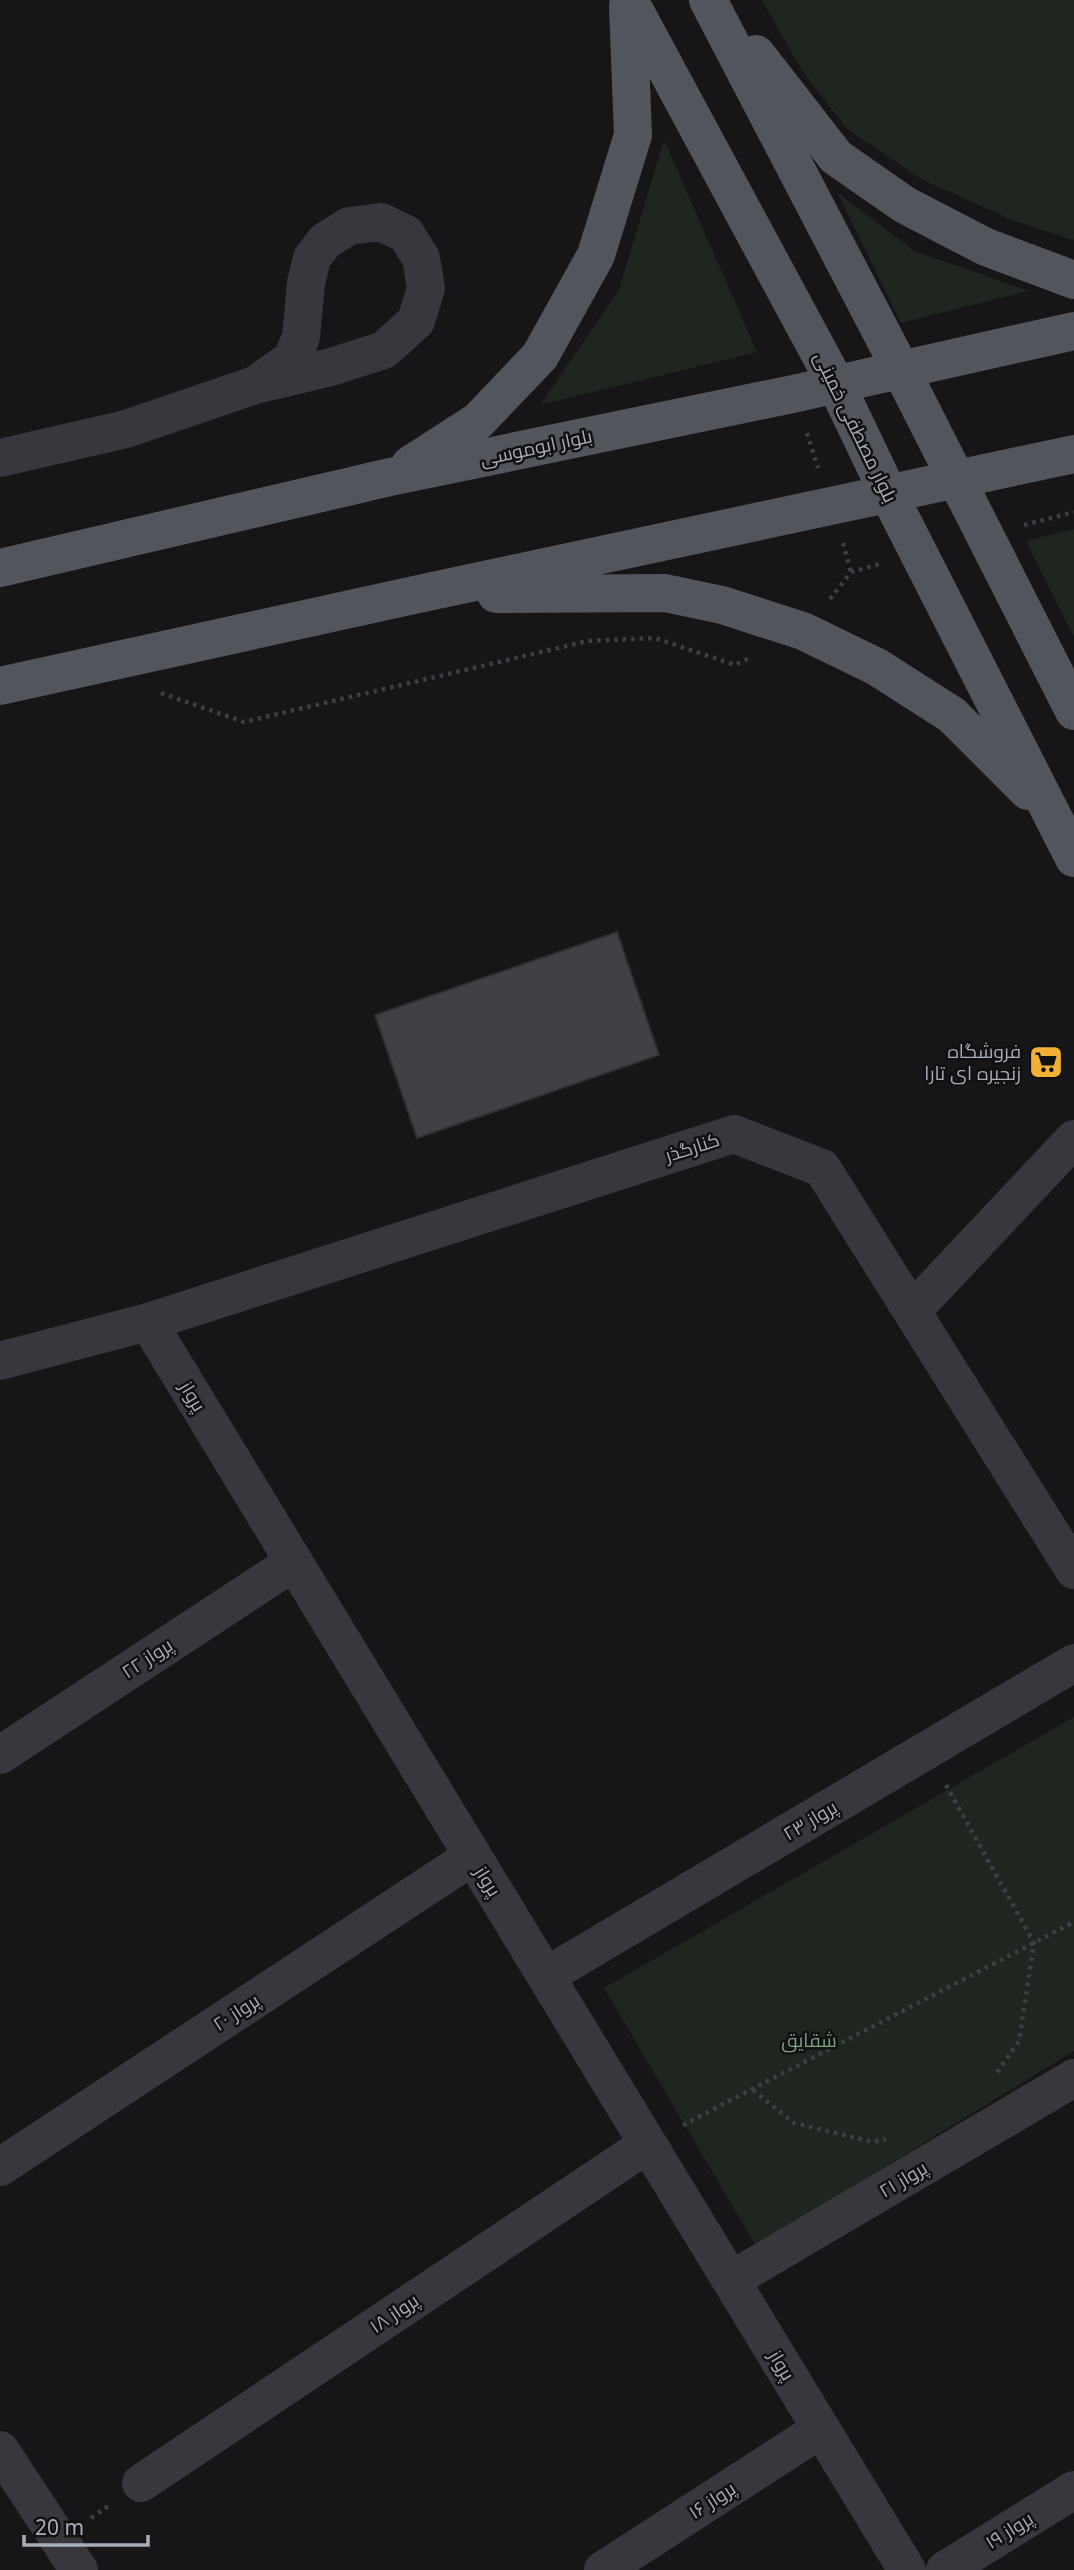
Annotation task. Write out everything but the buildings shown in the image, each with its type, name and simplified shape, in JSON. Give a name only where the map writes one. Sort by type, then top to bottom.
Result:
[{"type":"main road","name":"بلوار مصطفی خمینی","points":[[629,0],[836,384],[1074,858]]},
{"type":"main road","points":[[390,477],[478,421],[540,356],[596,255],[633,135],[629,0]]},
{"type":"main road","points":[[708,0],[901,370],[1074,711]]},
{"type":"main road","points":[[715,0],[836,157],[905,205],[974,242],[1074,280]]},
{"type":"main road","name":"بلوار ابوموسی","points":[[0,568],[390,477],[836,384],[1074,331]]},
{"type":"main road","points":[[0,686],[1074,454]]},
{"type":"main road","points":[[414,595],[665,593],[722,605],[803,631],[877,667],[952,715],[1051,813]]},
{"type":"street","points":[[0,458],[126,429],[255,385],[331,367],[384,350],[416,320],[426,288],[421,258],[406,234],[381,222],[349,226],[325,241],[312,258],[306,282],[301,337],[292,359],[255,385]]},
{"type":"street","name":"کنارگذر","points":[[148,1322],[734,1134],[822,1168],[1074,1570]]},
{"type":"street","points":[[912,1311],[1074,1139]]},
{"type":"street","points":[[0,1361],[148,1322]]},
{"type":"street","name":"پرواز","points":[[148,1322],[907,2570]]},
{"type":"street","name":"پرواز ۲۲","points":[[0,1755],[294,1562]]},
{"type":"street","name":"پرواز ۲۳","points":[[546,1976],[1074,1663]]},
{"type":"street","name":"پرواز ۲۰","points":[[0,2167],[473,1856]]},
{"type":"street","name":"پرواز ۲۱","points":[[731,2280],[1074,2078]]},
{"type":"street","name":"پرواز ۱۸","points":[[141,2483],[648,2144]]},
{"type":"street","name":"پرواز ۱۶","points":[[603,2570],[821,2429]]},
{"type":"street","points":[[0,2450],[69,2555]]},
{"type":"street","name":"پرواز ۱۹","points":[[945,2570],[1074,2490]]},
{"type":"path","points":[[984,535],[1074,512]]},
{"type":"path","points":[[159,692],[244,722],[588,641],[655,638],[735,665],[803,631],[851,572],[919,552]]},
{"type":"path","points":[[926,1751],[1034,1943],[1019,2041],[993,2079]]},
{"type":"path","points":[[648,2144],[1074,1922]]},
{"type":"path","points":[[753,2090],[794,2123],[873,2142],[897,2136]]},
{"type":"path","points":[[69,2555],[141,2483]]},
{"type":"green space","points":[[762,0],[1074,0],[1074,240],[1010,219],[921,179],[847,129],[801,69]]},
{"type":"green space","points":[[664,140],[757,352],[540,405],[619,290]]},
{"type":"green space","points":[[837,192],[914,251],[1029,291],[901,323]]},
{"type":"green space","points":[[1074,529],[1074,637],[1026,541]]},
{"type":"green space","name":"شقایق","points":[[1074,1717],[1074,2051],[756,2246],[604,1988]]},
{"type":"place","name":"فروشگاه زنجیره ای تارا","points":[[1046,1062]]}]
